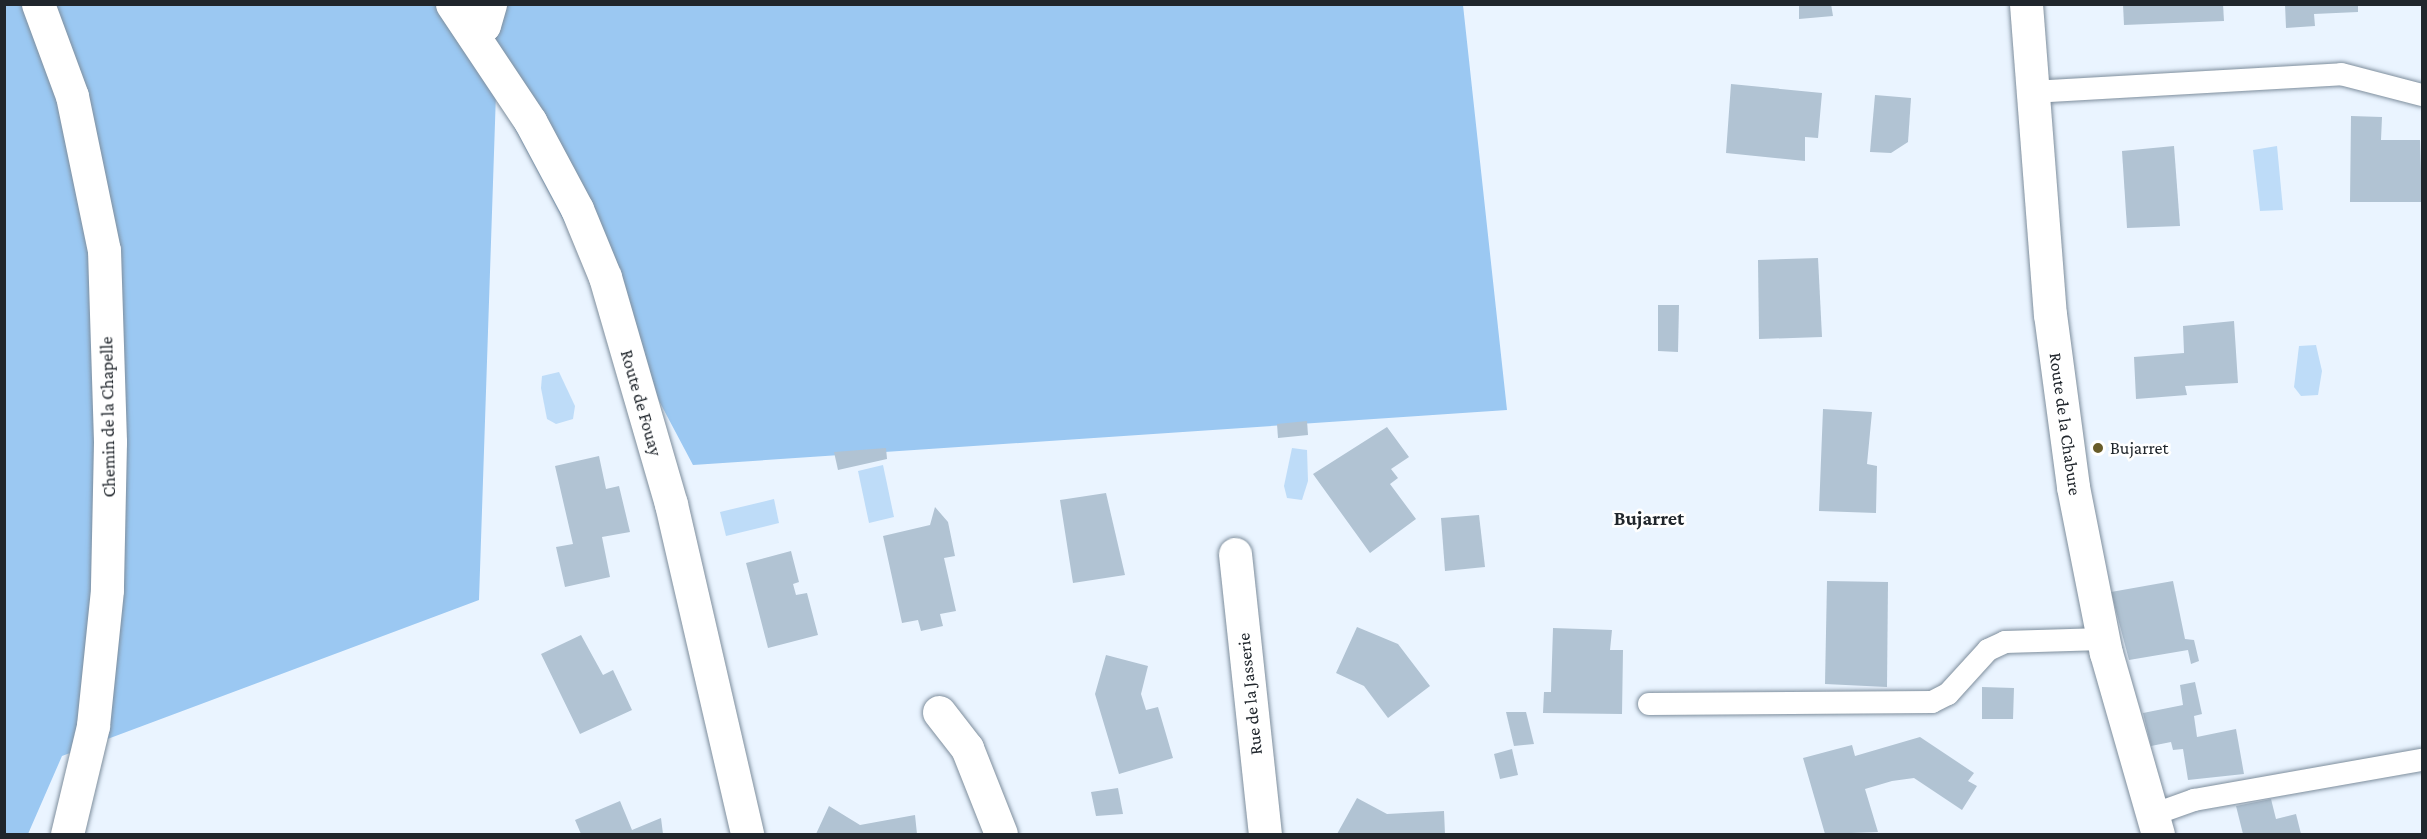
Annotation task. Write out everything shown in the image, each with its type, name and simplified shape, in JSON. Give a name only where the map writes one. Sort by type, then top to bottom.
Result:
[{"type":"street","name":"Chemin de la Chapelle","points":[[38,4],[72,96],[104,250],[110,442],[107,590],[93,726],[67,834]]},
{"type":"street","name":"Route de Fouay","points":[[452,4],[474,34],[540,140],[604,277],[671,504],[747,834]]},
{"type":"street","points":[[474,34],[484,25],[490,4]]},
{"type":"street","name":"Route de la Chabure","points":[[2026,4],[2053,337],[2073,487],[2103,639],[2155,825]]},
{"type":"street","name":"Rue de la Jasserie","points":[[1235,554],[1265,834]]},
{"type":"street","points":[[939,712],[967,748],[1001,834]]},
{"type":"lane","points":[[2032,92],[2341,74],[2422,95]]},
{"type":"lane","points":[[1648,704],[1932,702],[1948,694],[1988,650],[2005,642],[2103,639]]},
{"type":"lane","points":[[2155,825],[2264,786],[2422,760]]},
{"type":"shaded area","points":[[5,5],[1463,5],[1507,410],[693,465],[496,93],[479,600],[62,756],[28,834],[5,834]]},
{"type":"shaded area","points":[[2277,146],[2283,210],[2260,211],[2253,150]]},
{"type":"shaded area","points":[[2316,345],[2322,371],[2318,395],[2301,396],[2294,387],[2299,346]]},
{"type":"shaded area","points":[[559,372],[575,406],[573,419],[556,424],[547,419],[541,388],[542,376]]},
{"type":"shaded area","points":[[1292,448],[1307,450],[1308,481],[1302,500],[1287,498],[1284,486]]},
{"type":"shaded area","points":[[883,465],[894,517],[869,523],[858,471]]},
{"type":"shaded area","points":[[774,499],[779,523],[726,536],[720,512]]},
{"type":"building","points":[[1799,4],[1831,4],[1833,16],[1799,19]]},
{"type":"building","points":[[2123,4],[2223,4],[2224,21],[2124,25]]},
{"type":"building","points":[[2285,4],[2358,4],[2358,12],[2314,14],[2315,26],[2286,28]]},
{"type":"building","points":[[1731,84],[1822,93],[1818,138],[1805,137],[1805,161],[1726,153]]},
{"type":"building","points":[[1875,95],[1911,98],[1908,142],[1891,153],[1870,152]]},
{"type":"building","points":[[2351,116],[2382,117],[2381,140],[2420,140],[2422,202],[2350,202]]},
{"type":"building","points":[[2174,146],[2180,226],[2127,228],[2122,151]]},
{"type":"building","points":[[1818,258],[1822,337],[1759,339],[1758,260]]},
{"type":"building","points":[[1658,305],[1679,305],[1678,352],[1658,351]]},
{"type":"building","points":[[2234,321],[2238,383],[2185,386],[2187,395],[2136,399],[2134,357],[2184,353],[2183,326]]},
{"type":"building","points":[[1823,409],[1872,412],[1867,464],[1877,466],[1876,513],[1819,511]]},
{"type":"building","points":[[1307,421],[1308,435],[1278,438],[1277,424]]},
{"type":"building","points":[[1387,427],[1409,457],[1391,469],[1398,478],[1390,484],[1416,519],[1370,553],[1313,474]]},
{"type":"building","points":[[886,448],[887,459],[838,470],[834,452]]},
{"type":"building","points":[[599,456],[606,489],[619,486],[630,532],[602,537],[610,577],[565,587],[556,547],[573,544],[555,466]]},
{"type":"building","points":[[1106,493],[1125,575],[1073,583],[1060,500]]},
{"type":"building","points":[[935,507],[948,522],[955,556],[944,558],[956,611],[940,614],[943,626],[921,631],[918,620],[902,623],[883,536],[930,525]]},
{"type":"building","points":[[1479,515],[1485,567],[1445,571],[1441,518]]},
{"type":"building","points":[[791,551],[799,582],[793,584],[796,595],[807,593],[818,635],[768,648],[746,563]]},
{"type":"building","points":[[1827,581],[1888,582],[1887,687],[1825,684]]},
{"type":"building","points":[[2173,581],[2185,639],[2194,640],[2199,661],[2191,664],[2188,650],[2129,660],[2111,592]]},
{"type":"building","points":[[1357,627],[1398,644],[1430,686],[1388,718],[1364,686],[1336,673]]},
{"type":"building","points":[[1553,628],[1612,630],[1610,650],[1623,650],[1622,714],[1543,713],[1544,692],[1551,692]]},
{"type":"building","points":[[581,635],[603,675],[613,670],[632,710],[580,734],[541,654]]},
{"type":"building","points":[[1106,655],[1148,666],[1141,694],[1146,710],[1158,707],[1173,758],[1119,774],[1095,694]]},
{"type":"building","points":[[2195,682],[2202,714],[2194,716],[2197,737],[2236,729],[2244,774],[2188,780],[2183,749],[2173,750],[2171,742],[2151,746],[2143,713],[2183,705],[2180,685]]},
{"type":"building","points":[[1982,687],[2014,688],[2013,719],[1982,719]]},
{"type":"building","points":[[1506,712],[1526,712],[1534,744],[1514,746]]},
{"type":"building","points":[[1920,737],[1974,773],[1968,781],[1977,786],[1962,810],[1914,778],[1892,781],[1865,789],[1878,832],[1825,834],[1803,758],[1852,745],[1855,756]]},
{"type":"building","points":[[1512,749],[1518,775],[1500,779],[1494,754]]},
{"type":"building","points":[[1118,788],[1123,814],[1096,816],[1091,792]]},
{"type":"building","points":[[1357,798],[1387,814],[1444,811],[1445,834],[1337,834]]},
{"type":"building","points":[[2271,799],[2276,819],[2296,814],[2301,834],[2243,834],[2236,806]]},
{"type":"building","points":[[620,801],[632,830],[661,818],[663,834],[581,834],[575,820]]},
{"type":"building","points":[[829,806],[860,825],[915,815],[917,834],[816,834]]},
{"type":"place","name":"Bujarret","points":[[2098,448]]},
{"type":"district","name":"Bujarret","points":[[1649,518]]}]
